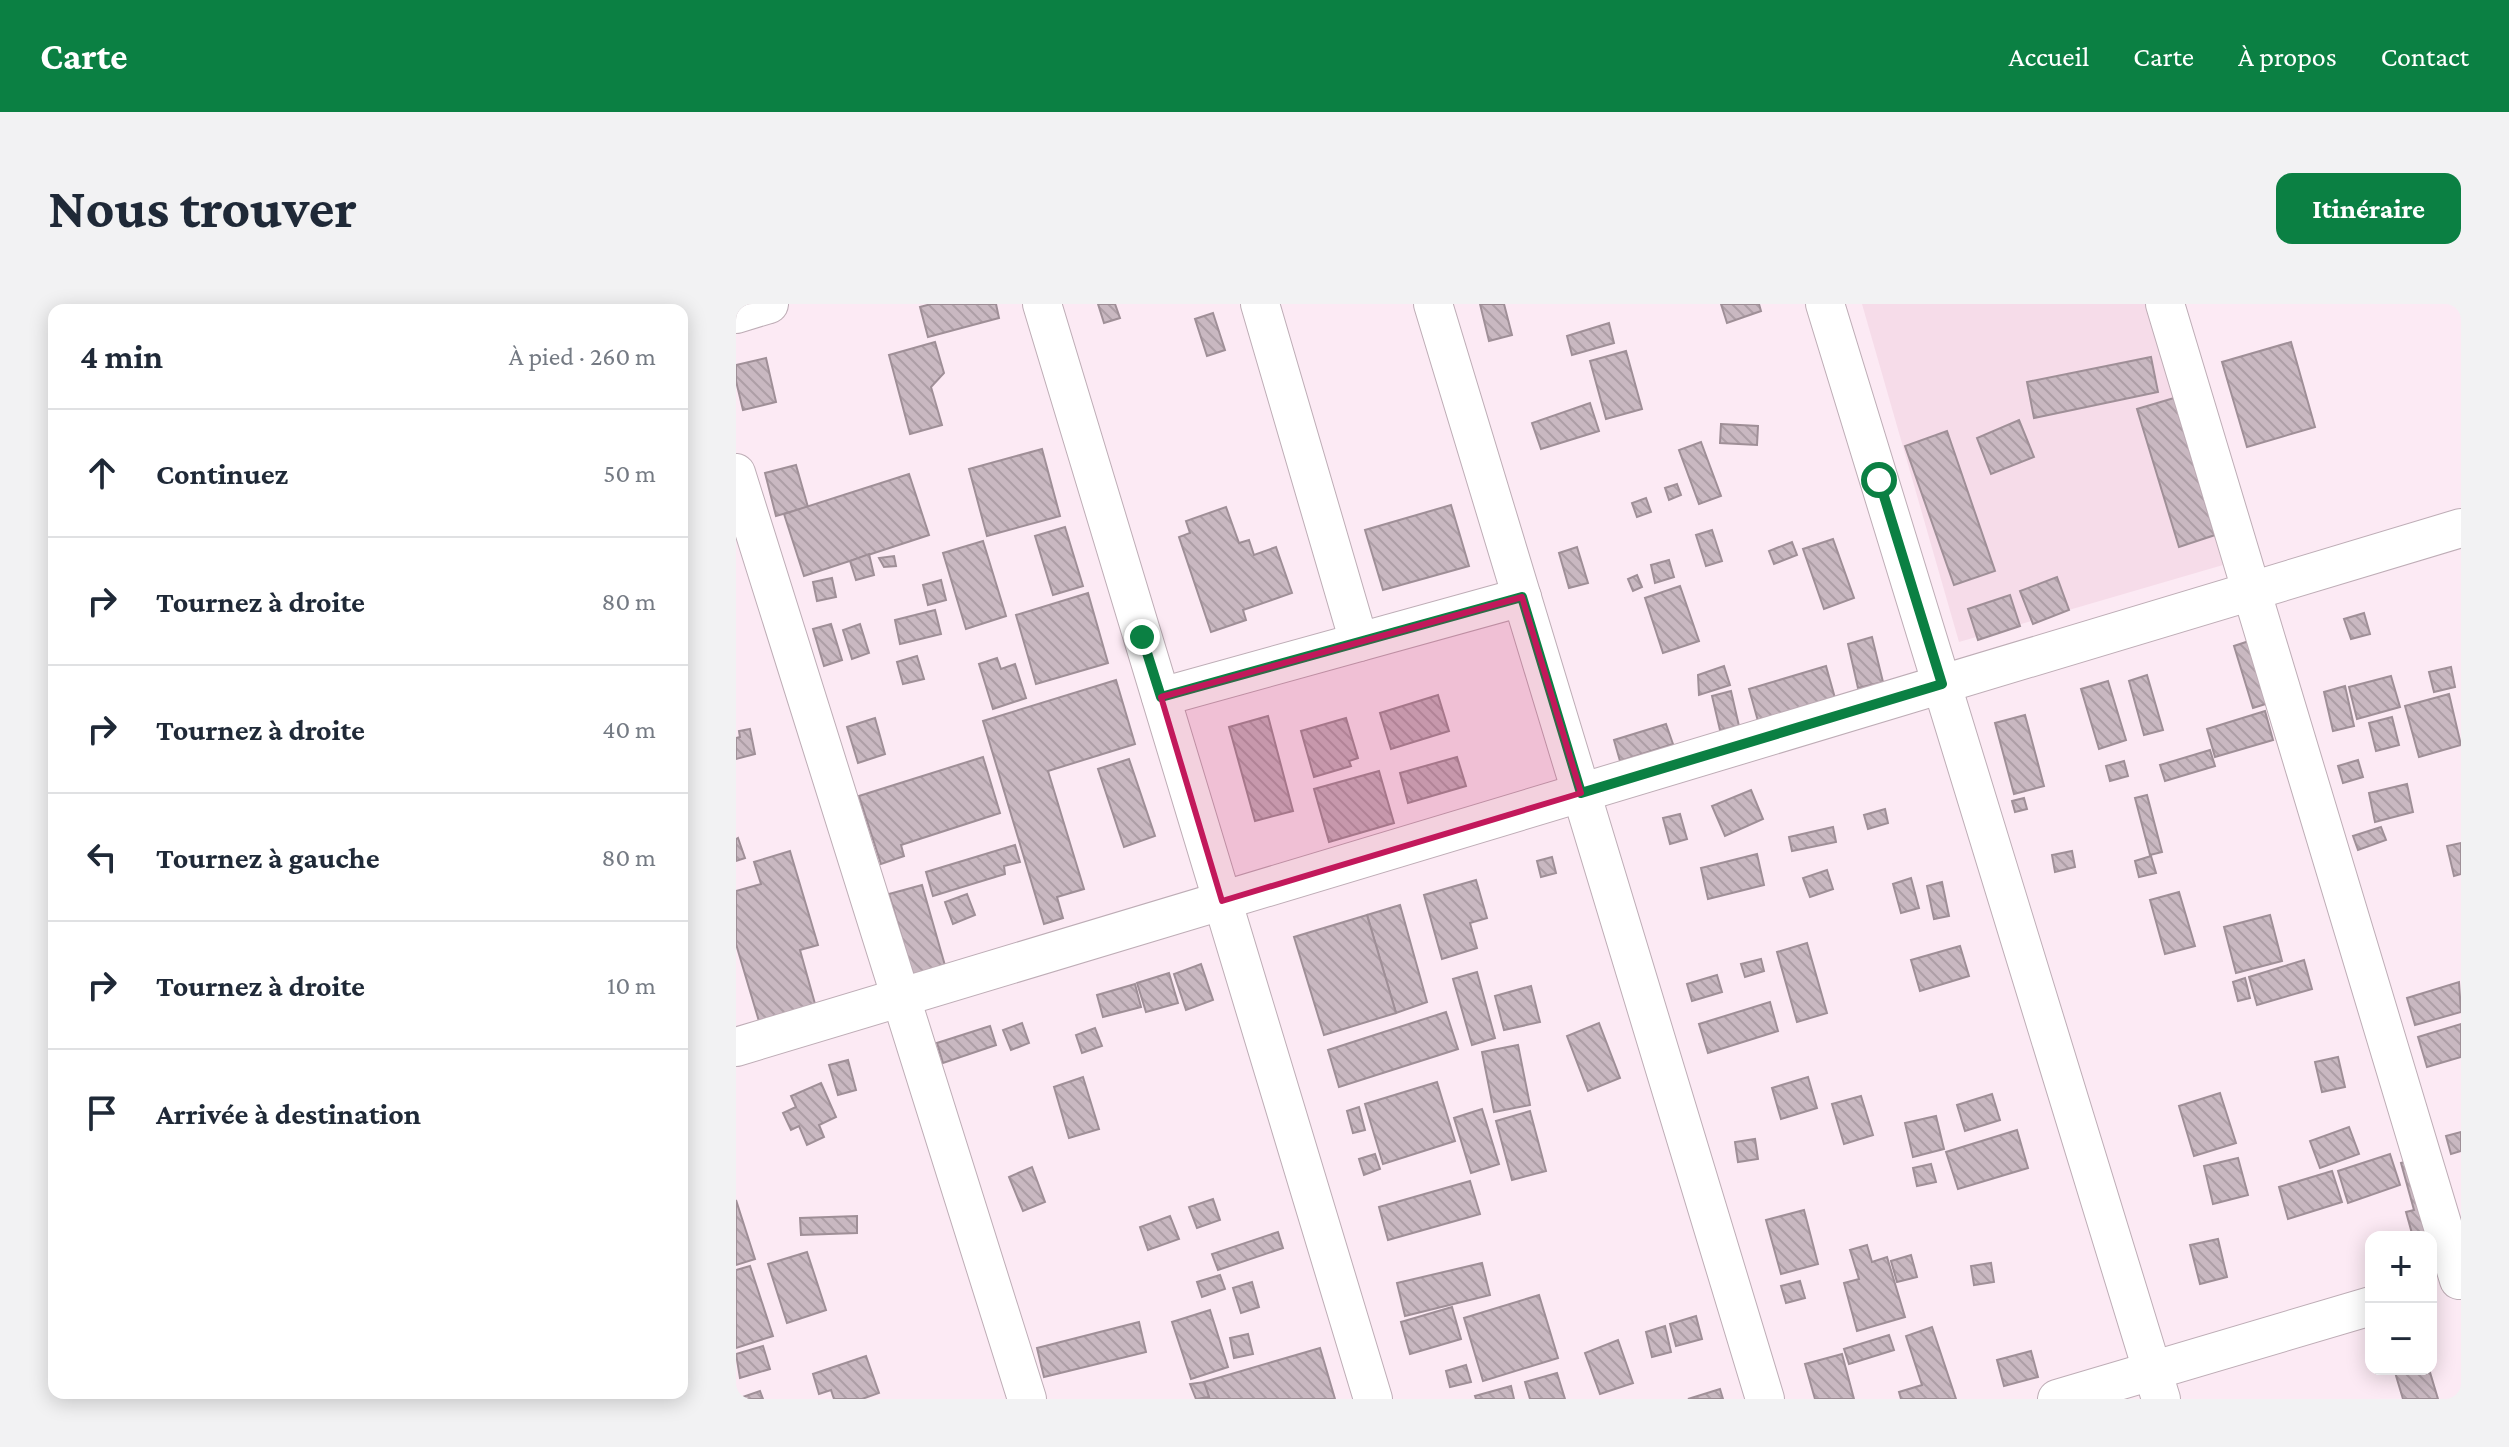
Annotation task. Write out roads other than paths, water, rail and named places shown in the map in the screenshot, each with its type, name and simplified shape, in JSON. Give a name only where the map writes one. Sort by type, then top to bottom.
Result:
[{"type":"street","points":[[736,314],[769,304]]},
{"type":"street","points":[[1042,304],[1373,1399]]},
{"type":"street","points":[[1260,304],[1359,642]]},
{"type":"street","points":[[1433,304],[1765,1399]]},
{"type":"street","points":[[1825,304],[2156,1385]]},
{"type":"street","points":[[2165,304],[2450,1283]]},
{"type":"street","points":[[736,473],[1027,1399]]},
{"type":"street","points":[[736,1047],[2461,528]]},
{"type":"street","points":[[1161,697],[1522,597]]},
{"type":"street","points":[[2057,1399],[2156,1385],[2365,1308]]}]
